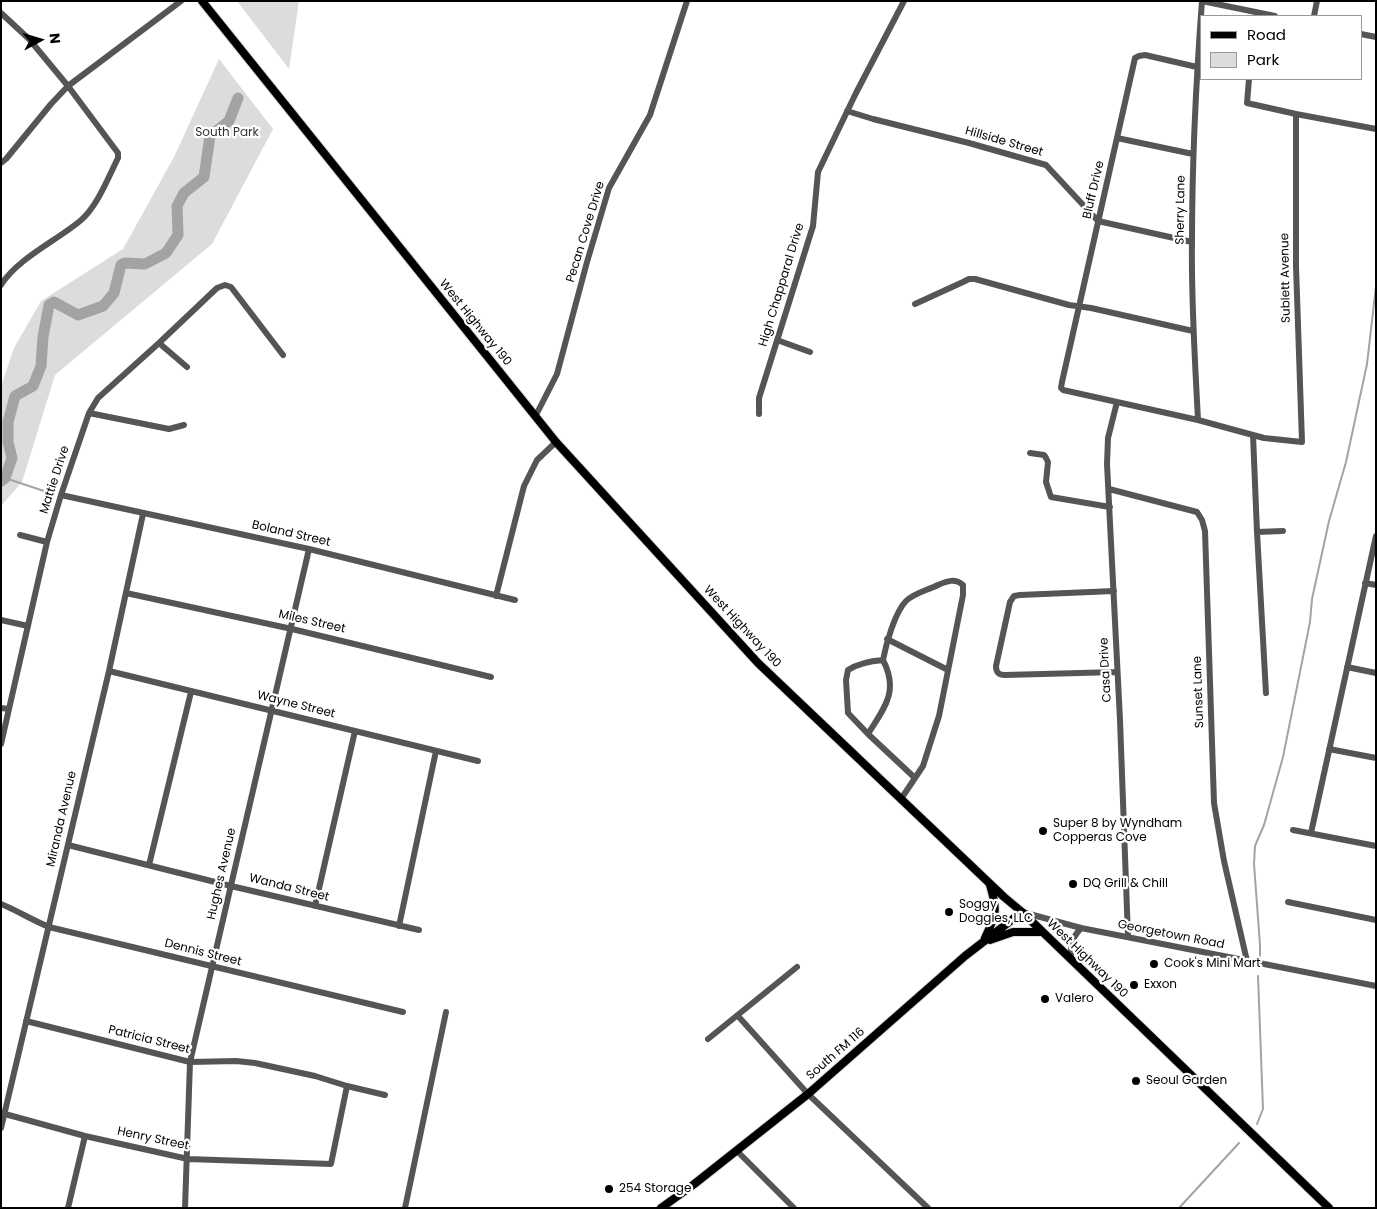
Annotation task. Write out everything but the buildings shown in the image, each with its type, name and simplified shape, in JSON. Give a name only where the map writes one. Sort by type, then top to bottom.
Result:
[{"type":"main road","name":"West Highway 190","points":[[202,1],[556,442],[758,662],[989,884],[1022,912],[1329,1208]]},
{"type":"main road","points":[[981,943],[995,915],[994,899],[989,884]]},
{"type":"main road","name":"South FM 116","points":[[663,1207],[808,1094],[950,968],[1022,912]]},
{"type":"main road","points":[[981,943],[1013,932],[1042,932]]},
{"type":"street","points":[[1,154],[4,161],[68,86],[181,1]]},
{"type":"street","name":"Pecan Cove Drive","points":[[535,417],[557,374],[587,262],[610,188],[650,115],[687,1]]},
{"type":"street","name":"High Chapparal Drive","points":[[759,414],[759,398],[813,226],[818,172],[904,1]]},
{"type":"street","points":[[1202,1],[1254,14]]},
{"type":"street","name":"Sherry Lane","points":[[1201,15],[1202,1]]},
{"type":"street","points":[[1314,15],[1317,1]]},
{"type":"street","points":[[1,13],[29,39],[68,86],[118,152],[118,158],[91,208],[80,220],[20,263],[1,285]]},
{"type":"street","name":"Sherry Lane","points":[[1198,420],[1193,331],[1192,242],[1193,154],[1200,27]]},
{"type":"street","points":[[1362,34],[1376,37]]},
{"type":"street","name":"Bluff Drive","points":[[1117,402],[1061,388],[1135,58],[1145,55],[1197,66]]},
{"type":"street","points":[[1249,80],[1248,103],[1376,129]]},
{"type":"street","name":"Hillside Street","points":[[847,111],[1046,165],[1098,221]]},
{"type":"street","name":"Sublett Avenue","points":[[1253,435],[1302,442],[1296,266],[1296,114]]},
{"type":"street","points":[[1117,138],[1193,154]]},
{"type":"street","points":[[1098,221],[1192,242]]},
{"type":"street","points":[[915,304],[963,282],[975,279],[1069,306],[1091,308],[1193,331]]},
{"type":"street","name":"Mattie Drive","points":[[1,744],[47,542],[89,413],[98,398],[217,288],[225,286],[232,287],[283,355]]},
{"type":"street","points":[[777,340],[810,352]]},
{"type":"street","points":[[159,343],[187,367]]},
{"type":"street","points":[[1117,402],[1198,420],[1253,435],[1266,693]]},
{"type":"street","name":"Casa Drive","points":[[1117,402],[1108,438],[1107,464],[1120,720],[1128,937]]},
{"type":"street","points":[[89,413],[169,429],[184,425]]},
{"type":"street","points":[[496,596],[524,486],[537,460],[556,442]]},
{"type":"street","points":[[1030,453],[1044,455],[1048,462],[1046,482],[1050,497],[1110,507]]},
{"type":"street","name":"Sunset Lane","points":[[1109,489],[1197,512],[1202,520],[1205,531],[1214,803],[1224,861],[1248,961]]},
{"type":"street","name":"Boland Street","points":[[61,495],[309,549],[515,600]]},
{"type":"street","name":"Miranda Avenue","points":[[1,1128],[109,671],[143,514]]},
{"type":"street","points":[[1257,532],[1283,532]]},
{"type":"street","points":[[20,535],[47,542]]},
{"type":"street","points":[[1311,833],[1376,536]]},
{"type":"street","name":"Hughes Avenue","points":[[185,1208],[190,1062],[292,629],[309,549]]},
{"type":"street","points":[[868,734],[886,705],[891,683],[888,669],[883,660],[888,639],[905,602],[912,596],[949,581],[959,581],[963,586],[963,595],[939,716],[923,766],[901,799]]},
{"type":"street","points":[[1365,583],[1376,586]]},
{"type":"street","points":[[1114,591],[1014,596],[1010,602],[996,666],[1000,675],[1117,672]]},
{"type":"street","name":"Miles Street","points":[[126,593],[292,629],[491,677]]},
{"type":"street","points":[[1,620],[28,626]]},
{"type":"street","points":[[888,639],[948,670]]},
{"type":"street","points":[[883,660],[856,665],[848,670],[846,680],[848,713],[915,778]]},
{"type":"street","points":[[1347,667],[1376,673]]},
{"type":"street","name":"Wayne Street","points":[[109,671],[478,761]]},
{"type":"street","points":[[149,866],[191,692]]},
{"type":"street","points":[[1,708],[9,709]]},
{"type":"street","points":[[315,906],[355,732]]},
{"type":"street","points":[[1329,750],[1376,758]]},
{"type":"street","points":[[399,926],[436,751]]},
{"type":"street","points":[[1293,830],[1376,846]]},
{"type":"street","name":"Wanda Street","points":[[68,845],[419,930]]},
{"type":"street","points":[[1288,902],[1376,920]]},
{"type":"street","name":"Dennis Street","points":[[1,904],[17,910],[32,920],[49,926],[403,1012]]},
{"type":"street","name":"Georgetown Road","points":[[1022,912],[1081,928],[1376,986]]},
{"type":"street","points":[[1071,960],[1071,944],[1081,928]]},
{"type":"street","points":[[708,1039],[797,967]]},
{"type":"street","points":[[405,1208],[446,1012]]},
{"type":"street","points":[[738,1016],[808,1094],[928,1208]]},
{"type":"street","name":"Patricia Street","points":[[26,1021],[190,1062],[236,1061],[255,1063],[315,1076],[385,1095]]},
{"type":"street","name":"Henry Street","points":[[4,1114],[84,1136],[188,1159],[331,1164],[347,1086]]},
{"type":"street","points":[[68,1208],[84,1136]]},
{"type":"street","points":[[737,1151],[794,1208]]},
{"type":"green space","points":[[237,1],[299,1],[289,69]]},
{"type":"green space","name":"South Park","points":[[219,59],[273,129],[212,244],[55,375],[22,482],[1,506],[1,386],[14,348],[41,301],[123,249],[174,157]]},
{"type":"waterway","points":[[1,481],[5,478],[12,458],[8,442],[8,422],[15,396],[33,386],[41,366],[43,337],[49,305],[54,302],[78,315],[103,306],[114,293],[121,265],[125,263],[145,264],[166,253],[178,235],[177,206],[184,193],[204,177],[210,136],[229,121],[238,98]]},
{"type":"waterway","points":[[1260,958],[1254,864],[1255,846],[1264,825],[1283,757],[1310,622],[1312,599],[1329,521],[1346,462],[1367,364],[1376,286]]},
{"type":"waterway","points":[[5,478],[53,494]]},
{"type":"waterway","points":[[1257,1124],[1263,1109],[1258,976]]},
{"type":"waterway","points":[[1179,1208],[1239,1143]]},
{"type":"place","name":"Super 8 by Wyndham Copperas Cove","points":[[1043,831]]},
{"type":"place","name":"DQ Grill & Chill","points":[[1073,884]]},
{"type":"place","name":"Soggy Doggies, LLC","points":[[949,912]]},
{"type":"place","name":"Cook's Mini Mart","points":[[1154,964]]},
{"type":"place","name":"Exxon","points":[[1134,985]]},
{"type":"place","name":"Valero","points":[[1045,999]]},
{"type":"place","name":"Seoul Garden","points":[[1136,1081]]},
{"type":"place","name":"254 Storage","points":[[609,1189]]}]
